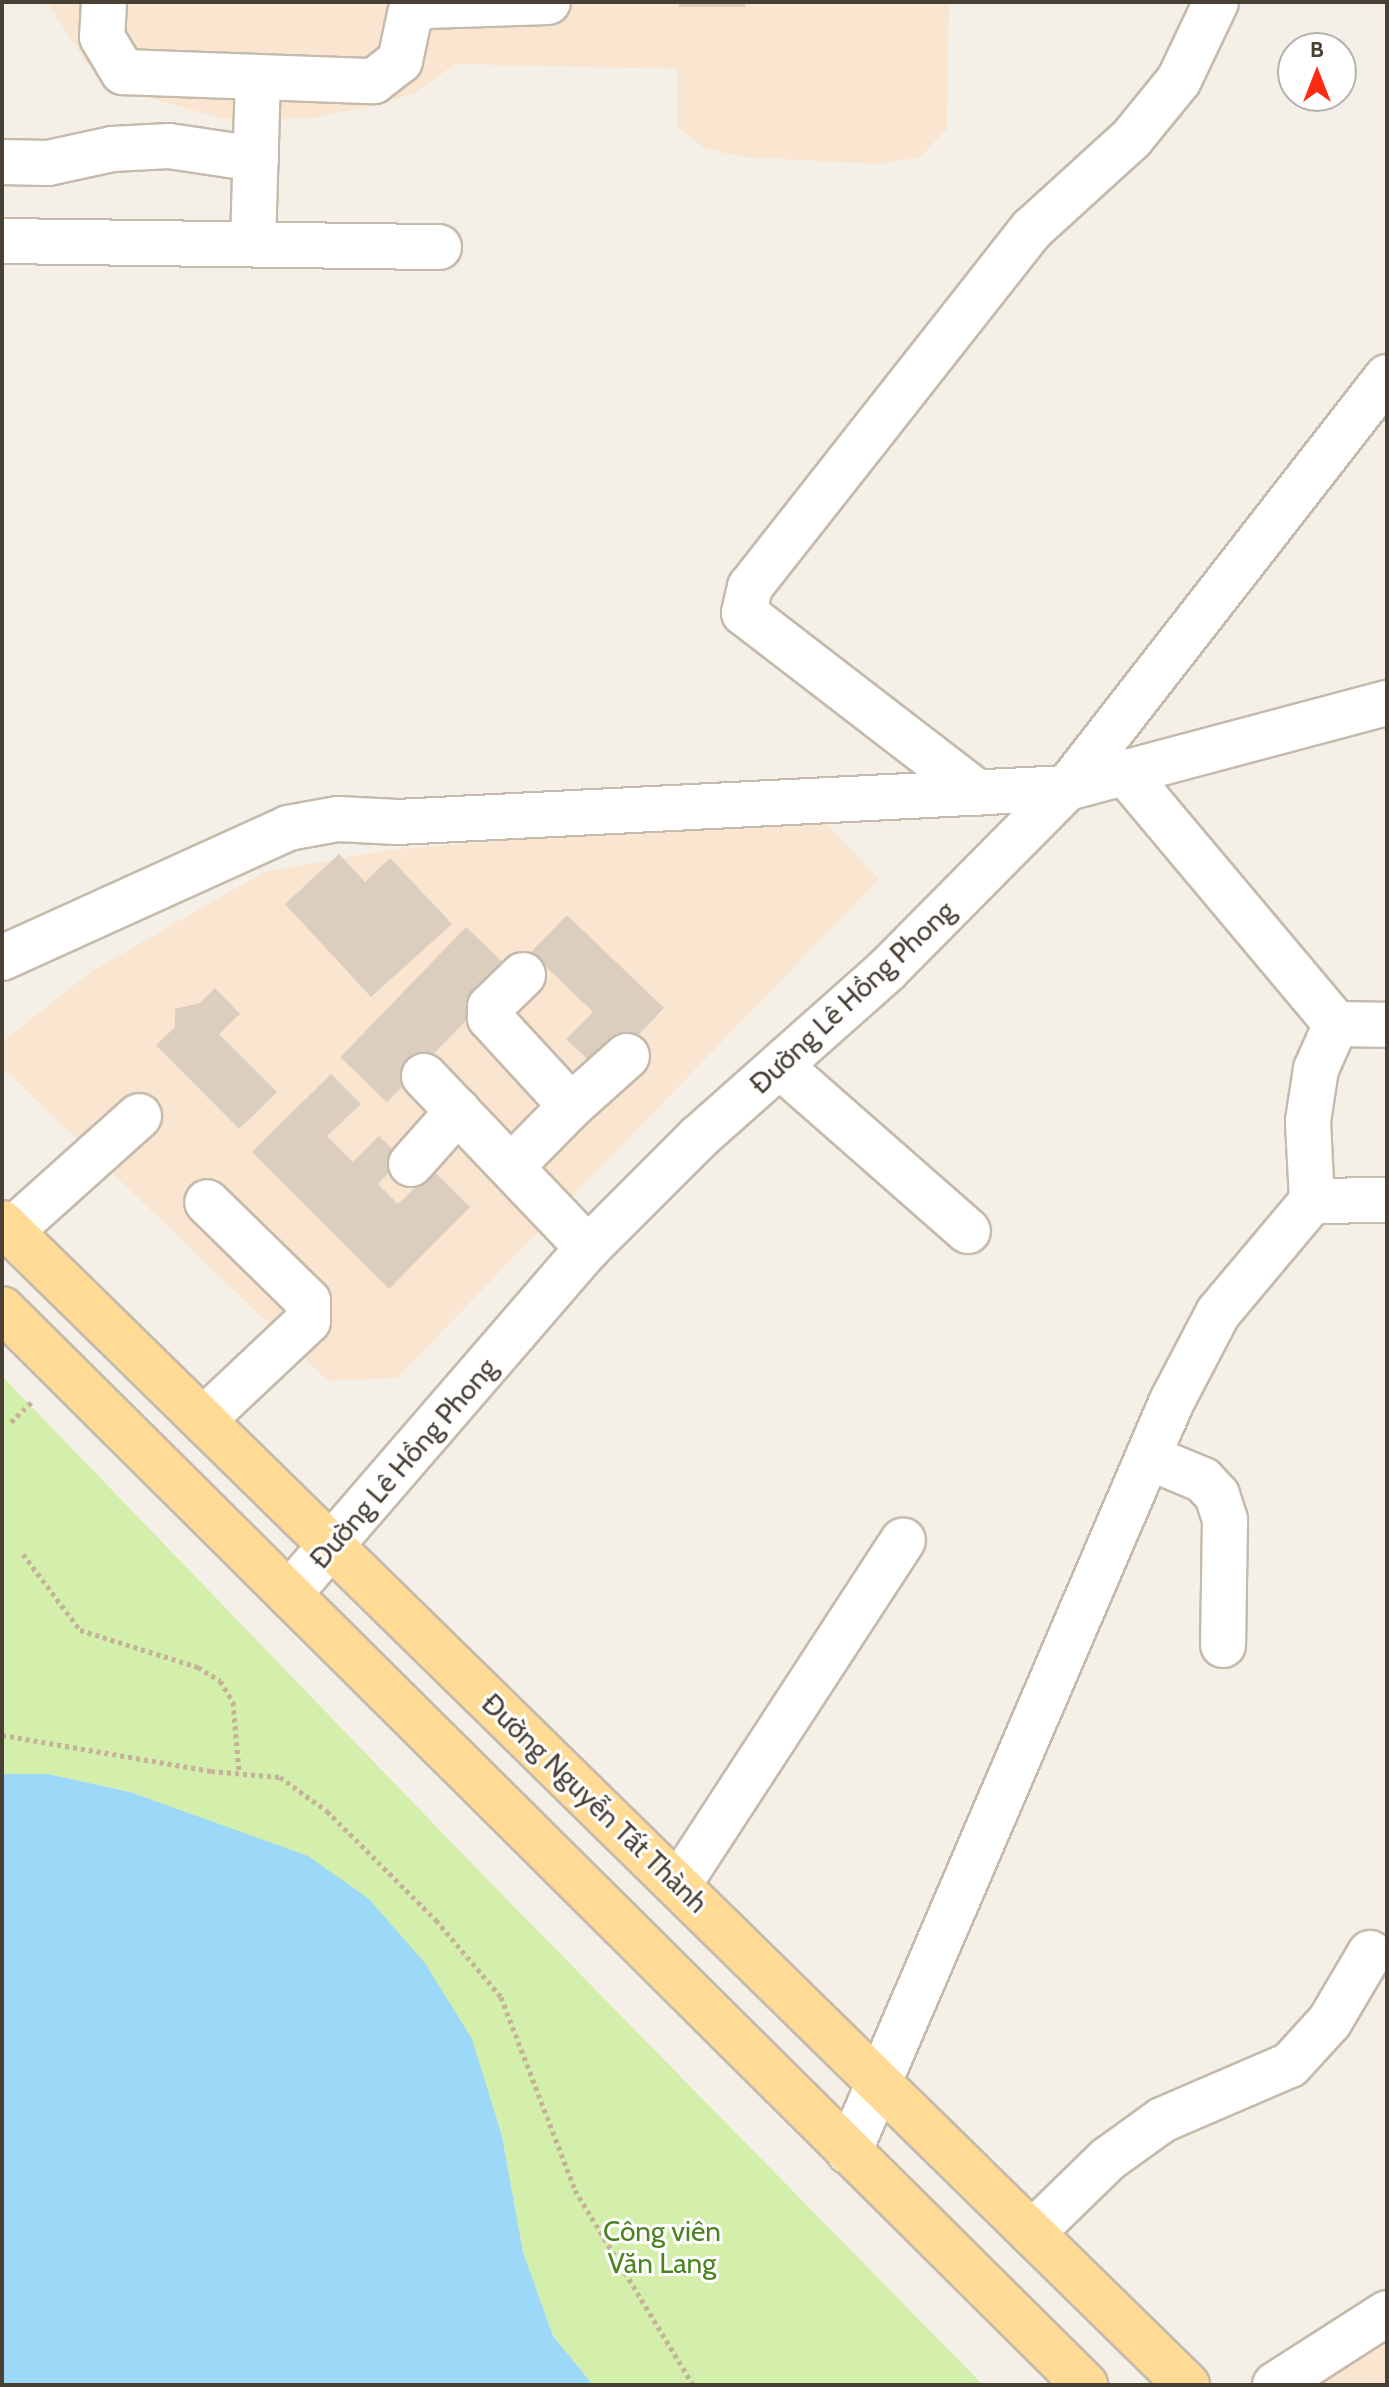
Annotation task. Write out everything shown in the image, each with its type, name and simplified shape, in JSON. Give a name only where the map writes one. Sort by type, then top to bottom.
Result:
[{"type":"main road","name":"Đường Nguyễn Tất Thành","points":[[7,1227],[1187,2385]]},
{"type":"main road","points":[[2,1309],[1085,2385]]},
{"type":"street","points":[[104,2],[102,37],[123,72],[258,80],[374,81],[400,61],[410,14],[426,6],[548,2]]},
{"type":"street","points":[[978,793],[744,613],[750,587],[1032,229],[1131,139],[1179,80],[1216,2]]},
{"type":"street","points":[[253,244],[258,80]]},
{"type":"street","points":[[2,162],[48,163],[112,149],[169,146],[256,159]]},
{"type":"street","points":[[2,241],[439,247]]},
{"type":"street","name":"Đường Lê Hồng Phong","points":[[289,1594],[588,1248],[780,1066],[887,970],[1067,788],[1387,377]]},
{"type":"street","points":[[2,958],[288,828],[338,819],[397,822],[1067,788],[1387,703]]},
{"type":"street","points":[[1126,774],[1336,1024],[1387,1025]]},
{"type":"street","points":[[523,975],[490,1007],[490,1018],[571,1106]]},
{"type":"street","points":[[849,2152],[1148,1457],[1218,1313],[1312,1201],[1308,1121],[1316,1069],[1336,1024]]},
{"type":"street","points":[[514,1164],[571,1106],[627,1056]]},
{"type":"street","points":[[780,1066],[968,1231]]},
{"type":"street","points":[[424,1076],[514,1164],[588,1248]]},
{"type":"street","points":[[411,1164],[458,1111]]},
{"type":"street","points":[[7,1227],[139,1116]]},
{"type":"street","points":[[1312,1201],[1387,1200]]},
{"type":"street","points":[[204,1419],[308,1321],[308,1301],[207,1202]]},
{"type":"street","points":[[1148,1457],[1203,1480],[1217,1495],[1225,1520],[1223,1645]]},
{"type":"street","points":[[679,1884],[903,1541]]},
{"type":"street","points":[[1032,2233],[1108,2159],[1162,2120],[1290,2065],[1330,2021],[1370,1953]]},
{"type":"street","points":[[1275,2385],[1387,2313]]},
{"type":"path","points":[[23,1554],[80,1630],[198,1667],[220,1681],[233,1702],[239,1772]]},
{"type":"path","points":[[2,1735],[280,1777],[327,1811],[501,1997],[575,2190],[693,2385]]},
{"type":"shaded area","points":[[47,2],[949,2],[947,129],[920,157],[879,164],[742,157],[704,148],[677,127],[677,69],[455,64],[416,92],[383,104],[306,119],[222,119],[128,91],[86,63]]},
{"type":"shaded area","points":[[816,813],[879,879],[397,1378],[328,1381],[2,1067],[2,1042],[92,971],[264,872],[389,850]]},
{"type":"shaded area","points":[[1387,2336],[1387,2385],[1320,2385]]},
{"type":"green space","name":"Công viên Văn Lang","points":[[2,1376],[482,1874],[983,2385],[593,2385],[553,2336],[523,2252],[502,2136],[209,1821],[130,1792],[48,1774],[2,1774]]},
{"type":"water","points":[[2,1774],[48,1774],[130,1792],[308,1856],[369,1899],[425,1963],[472,2039],[502,2136],[523,2252],[553,2336],[593,2385],[2,2385]]},
{"type":"building","points":[[679,2],[745,2],[745,7],[679,7]]},
{"type":"building","points":[[339,854],[365,882],[390,858],[452,924],[371,997],[285,904]]},
{"type":"building","points":[[567,915],[664,1008],[602,1073],[566,1039],[593,1012],[531,952]]},
{"type":"building","points":[[466,927],[513,972],[387,1102],[340,1057]]},
{"type":"building","points":[[215,988],[240,1014],[219,1034],[277,1092],[239,1129],[156,1045],[175,1027],[175,1009],[200,1003]]},
{"type":"building","points":[[331,1074],[361,1104],[327,1136],[353,1162],[379,1136],[403,1159],[378,1184],[398,1204],[433,1170],[470,1207],[389,1289],[252,1152]]}]
